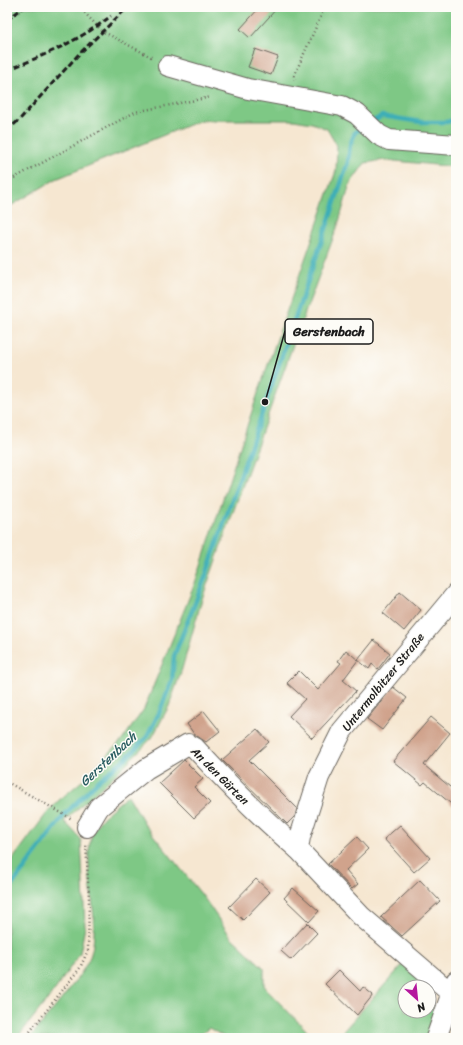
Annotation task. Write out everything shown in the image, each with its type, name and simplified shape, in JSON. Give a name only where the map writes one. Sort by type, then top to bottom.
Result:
[{"type":"street","points":[[168,66],[248,89],[342,106],[357,114],[379,135],[389,140],[456,145]]},
{"type":"street","name":"Untermolbitzer Straße","points":[[298,849],[300,837],[319,776],[342,731],[456,594]]},
{"type":"street","name":"An den Gärten","points":[[80,823],[146,770],[188,744],[195,748],[239,796],[298,849]]},
{"type":"street","points":[[298,849],[361,916],[454,988],[436,1038]]},
{"type":"path","points":[[79,7],[102,31],[168,66]]},
{"type":"path","points":[[296,98],[294,76],[325,7]]},
{"type":"path","points":[[7,182],[135,112],[218,95]]},
{"type":"path","points":[[7,782],[80,823],[86,852],[89,899],[88,950],[80,968],[25,1038]]},
{"type":"green space","points":[[7,7],[456,7],[456,167],[385,160],[365,163],[350,184],[338,225],[293,345],[202,599],[182,669],[169,706],[152,738],[115,775],[64,821],[81,839],[85,927],[80,953],[55,990],[17,1038],[7,1038],[7,867],[47,813],[58,801],[82,781],[123,739],[144,709],[195,583],[257,396],[336,171],[337,146],[327,129],[312,123],[294,120],[201,120],[56,179],[7,208]]},
{"type":"green space","points":[[128,795],[146,826],[202,895],[231,937],[264,968],[264,987],[314,1038],[226,1038],[209,1028],[196,1038],[30,1038],[81,974],[91,954],[94,939],[94,923],[89,873],[90,843],[97,825],[109,811]]},
{"type":"green space","points":[[406,961],[422,979],[397,979],[397,1019],[433,1019],[427,1038],[337,1038]]},
{"type":"building","points":[[260,7],[278,7],[250,38],[240,29]]},
{"type":"building","points":[[255,49],[278,57],[271,75],[248,67]]},
{"type":"building","points":[[400,592],[421,610],[404,631],[383,613]]},
{"type":"building","points":[[374,640],[390,653],[378,669],[372,664],[369,669],[358,660]]},
{"type":"building","points":[[346,650],[358,660],[343,680],[356,691],[312,738],[289,716],[305,699],[287,683],[299,671],[318,690],[341,663],[338,661]]},
{"type":"building","points":[[393,687],[407,698],[382,730],[367,719]]},
{"type":"building","points":[[204,711],[220,731],[206,742],[194,734],[187,724]]},
{"type":"building","points":[[431,717],[450,733],[424,765],[456,792],[456,808],[425,782],[422,785],[393,761]]},
{"type":"building","points":[[257,729],[269,742],[249,760],[297,808],[295,816],[287,824],[222,760]]},
{"type":"building","points":[[184,760],[203,779],[194,787],[210,803],[194,818],[159,783]]},
{"type":"building","points":[[400,825],[430,858],[414,872],[384,839]]},
{"type":"building","points":[[357,837],[368,849],[346,870],[358,884],[352,889],[328,864]]},
{"type":"building","points":[[256,879],[270,892],[243,920],[229,907]]},
{"type":"building","points":[[420,880],[440,901],[402,936],[381,917]]},
{"type":"building","points":[[293,888],[319,911],[309,922],[284,898]]},
{"type":"building","points":[[307,923],[317,933],[291,960],[281,951]]},
{"type":"building","points":[[339,970],[360,991],[363,987],[373,995],[357,1015],[325,984]]},
{"type":"waterway","name":"Gerstenbach","points":[[372,122],[382,116],[421,122],[447,122],[456,119]]},
{"type":"waterway","name":"Gerstenbach","points":[[7,892],[65,814],[98,781],[126,758],[147,737],[160,711],[172,680],[174,656],[205,578],[330,217],[348,162],[350,145],[355,132],[364,127]]},
{"type":"railway","points":[[7,20],[24,7]]},
{"type":"railway","points":[[7,131],[21,118],[79,54],[128,7]]},
{"type":"railway","points":[[7,70],[61,47],[99,25],[111,16]]},
{"type":"place","name":"Gerstenbach","points":[[265,402]]}]
